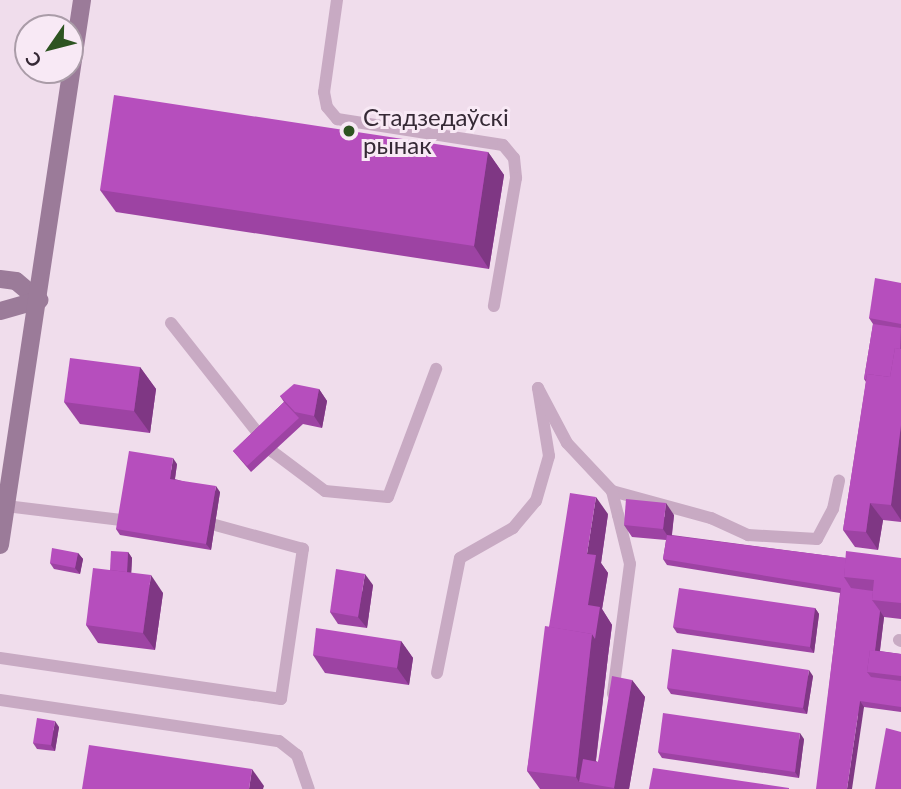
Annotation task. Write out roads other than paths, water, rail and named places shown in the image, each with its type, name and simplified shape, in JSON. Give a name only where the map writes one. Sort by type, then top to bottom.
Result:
[{"type":"main road","points":[[0,545],[39,300],[82,0]]},
{"type":"main road","points":[[0,279],[16,281],[39,300]]},
{"type":"main road","points":[[0,311],[39,300]]},
{"type":"lane","points":[[337,0],[324,92],[327,107],[337,119],[503,145],[514,158],[516,178],[494,306]]},
{"type":"lane","points":[[171,323],[273,452],[325,491],[388,497],[436,369]]},
{"type":"lane","points":[[437,673],[460,558],[513,528],[536,500],[549,456],[538,388],[567,443],[612,491],[630,564],[610,711]]},
{"type":"lane","points":[[612,491],[711,519],[748,534],[817,539],[833,509],[839,481]]},
{"type":"lane","points":[[6,506],[121,520]]},
{"type":"lane","points":[[0,658],[281,699],[303,549],[215,525]]},
{"type":"lane","points":[[0,701],[279,741],[297,755],[309,789]]},
{"type":"place","name":"Стадзедаўскі рынак","points":[[349,131]]}]
